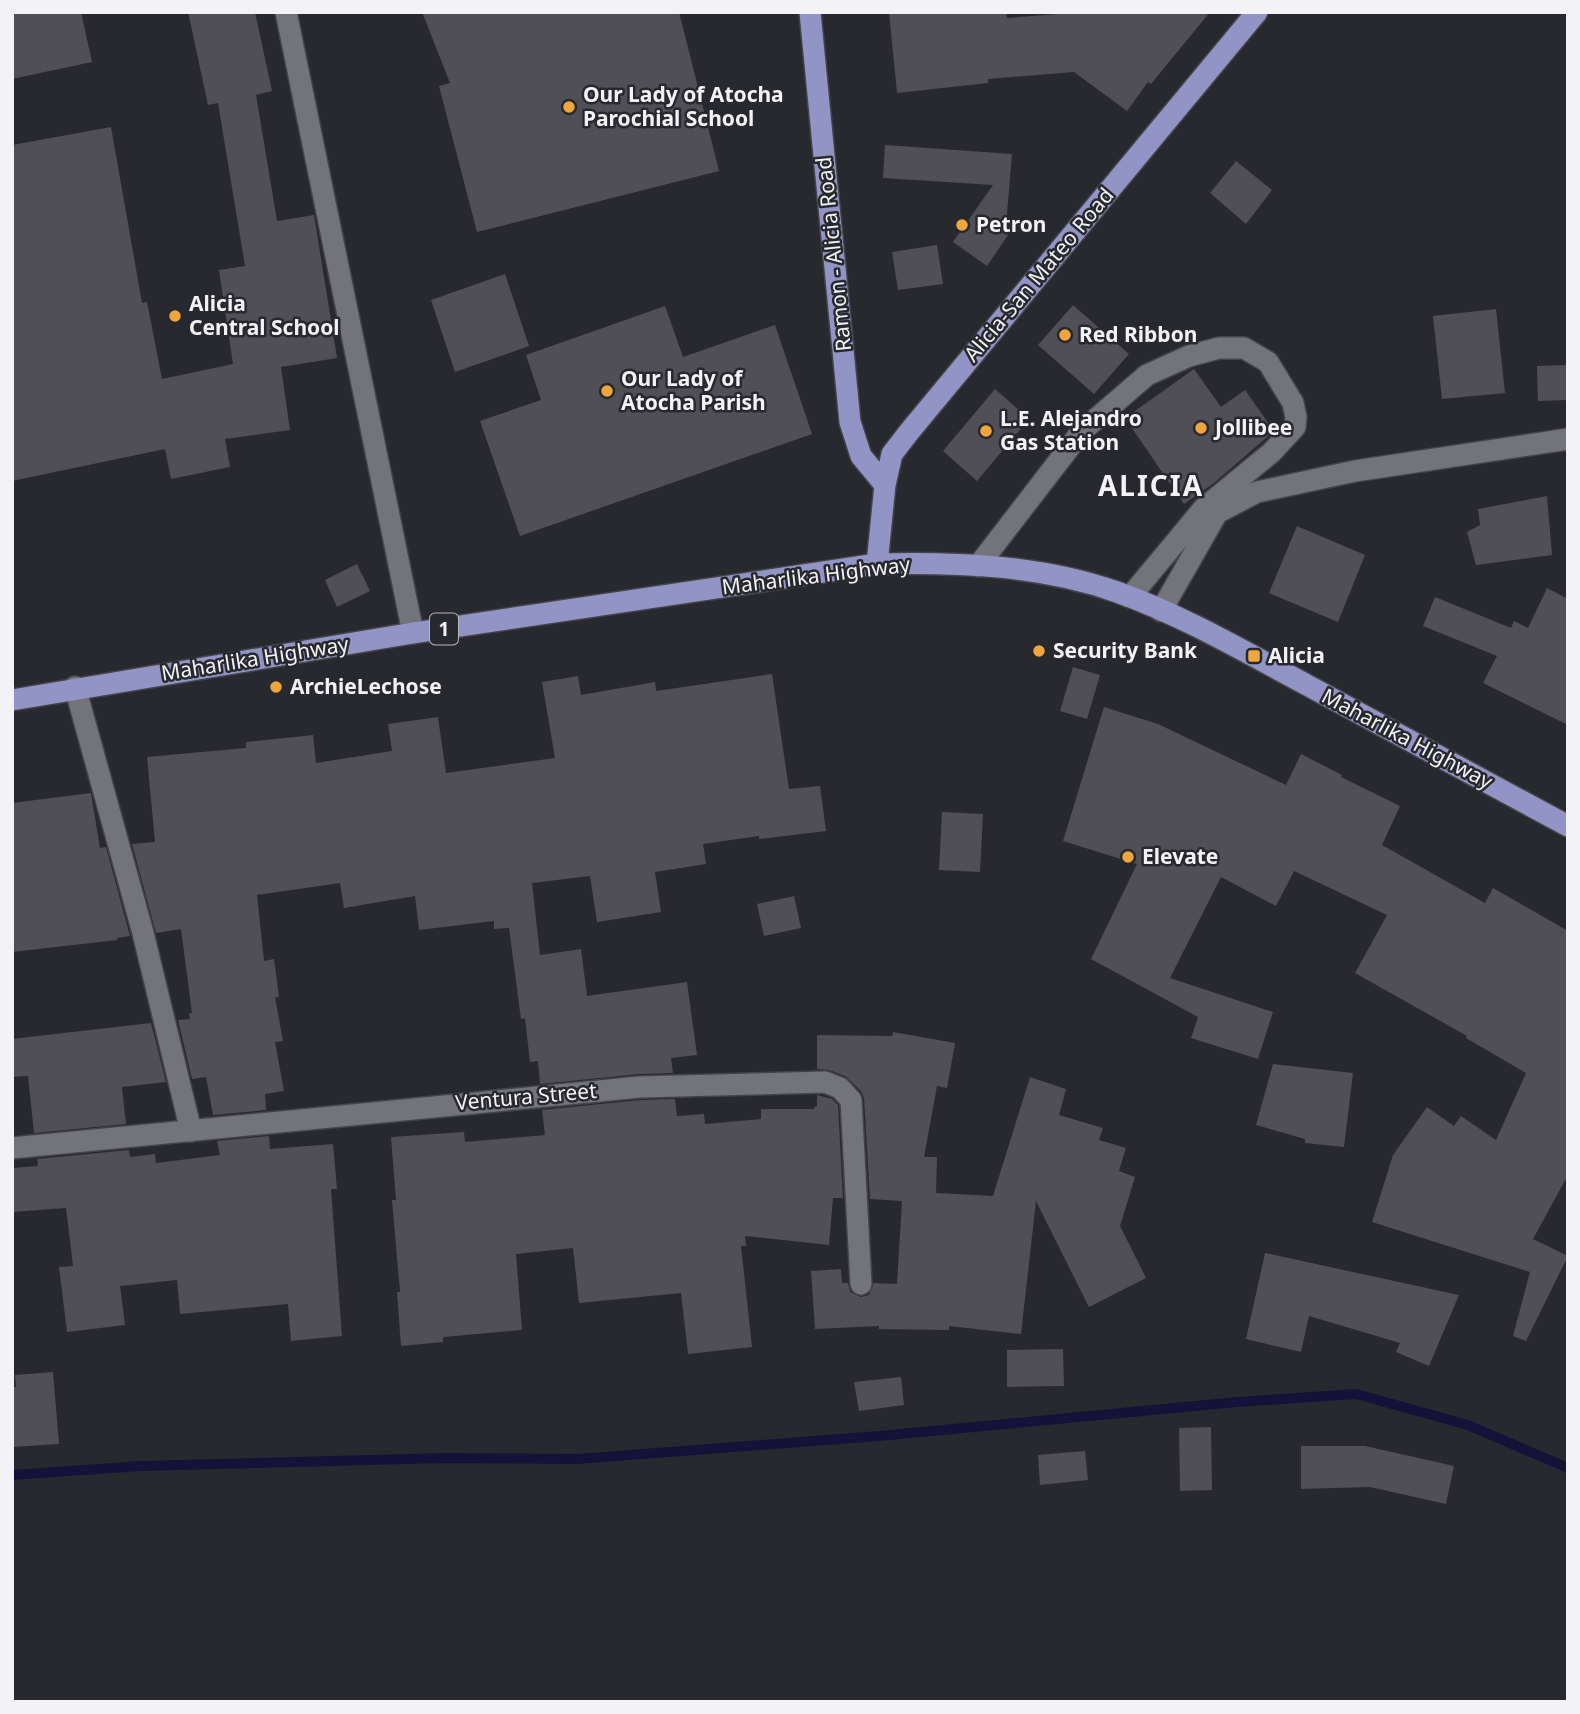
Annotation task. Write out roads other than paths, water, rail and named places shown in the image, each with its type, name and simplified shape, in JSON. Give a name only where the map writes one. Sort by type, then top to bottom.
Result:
[{"type":"main road","name":"Ramon - Alicia Road","points":[[810,12],[850,422],[861,456],[885,485]]},
{"type":"main road","name":"Alicia-San Mateo Road","points":[[877,564],[885,485],[892,454],[1258,12]]},
{"type":"main road","name":"Maharlika Highway","points":[[12,700],[75,687],[413,633],[877,564],[998,567],[1079,582],[1130,597],[1161,611],[1254,656],[1568,826]]},
{"type":"street","points":[[286,12],[413,633]]},
{"type":"street","points":[[978,566],[1082,431],[1147,375],[1189,356],[1219,348],[1244,348],[1268,362],[1293,403],[1295,427],[1272,452],[1204,508],[1130,597]]},
{"type":"street","points":[[1161,611],[1217,513],[1257,492],[1355,471],[1568,439]]},
{"type":"street","points":[[75,687],[143,933],[191,1130]]},
{"type":"street","name":"Ventura Street","points":[[12,1149],[640,1087],[825,1082],[840,1088],[851,1100],[861,1284]]},
{"type":"waterway","points":[[12,1475],[141,1466],[446,1458],[577,1459],[879,1436],[1237,1402],[1356,1394],[1468,1425],[1568,1468]]},
{"type":"place","name":"Our Lady of Atocha Parochial School","points":[[569,107]]},
{"type":"place","name":"Petron","points":[[962,225]]},
{"type":"place","name":"Alicia Central School","points":[[175,316]]},
{"type":"place","name":"Red Ribbon","points":[[1065,335]]},
{"type":"place","name":"Our Lady of Atocha Parish","points":[[607,391]]},
{"type":"place","name":"Jollibee","points":[[1201,428]]},
{"type":"place","name":"L.E. Alejandro Gas Station","points":[[986,431]]},
{"type":"place","name":"Security Bank","points":[[1039,651]]},
{"type":"place","name":"Alicia","points":[[1254,656]]},
{"type":"place","name":"ArchieLechose","points":[[276,687]]},
{"type":"place","name":"Elevate","points":[[1128,857]]},
{"type":"district","name":"ALICIA","points":[[1151,486]]}]
